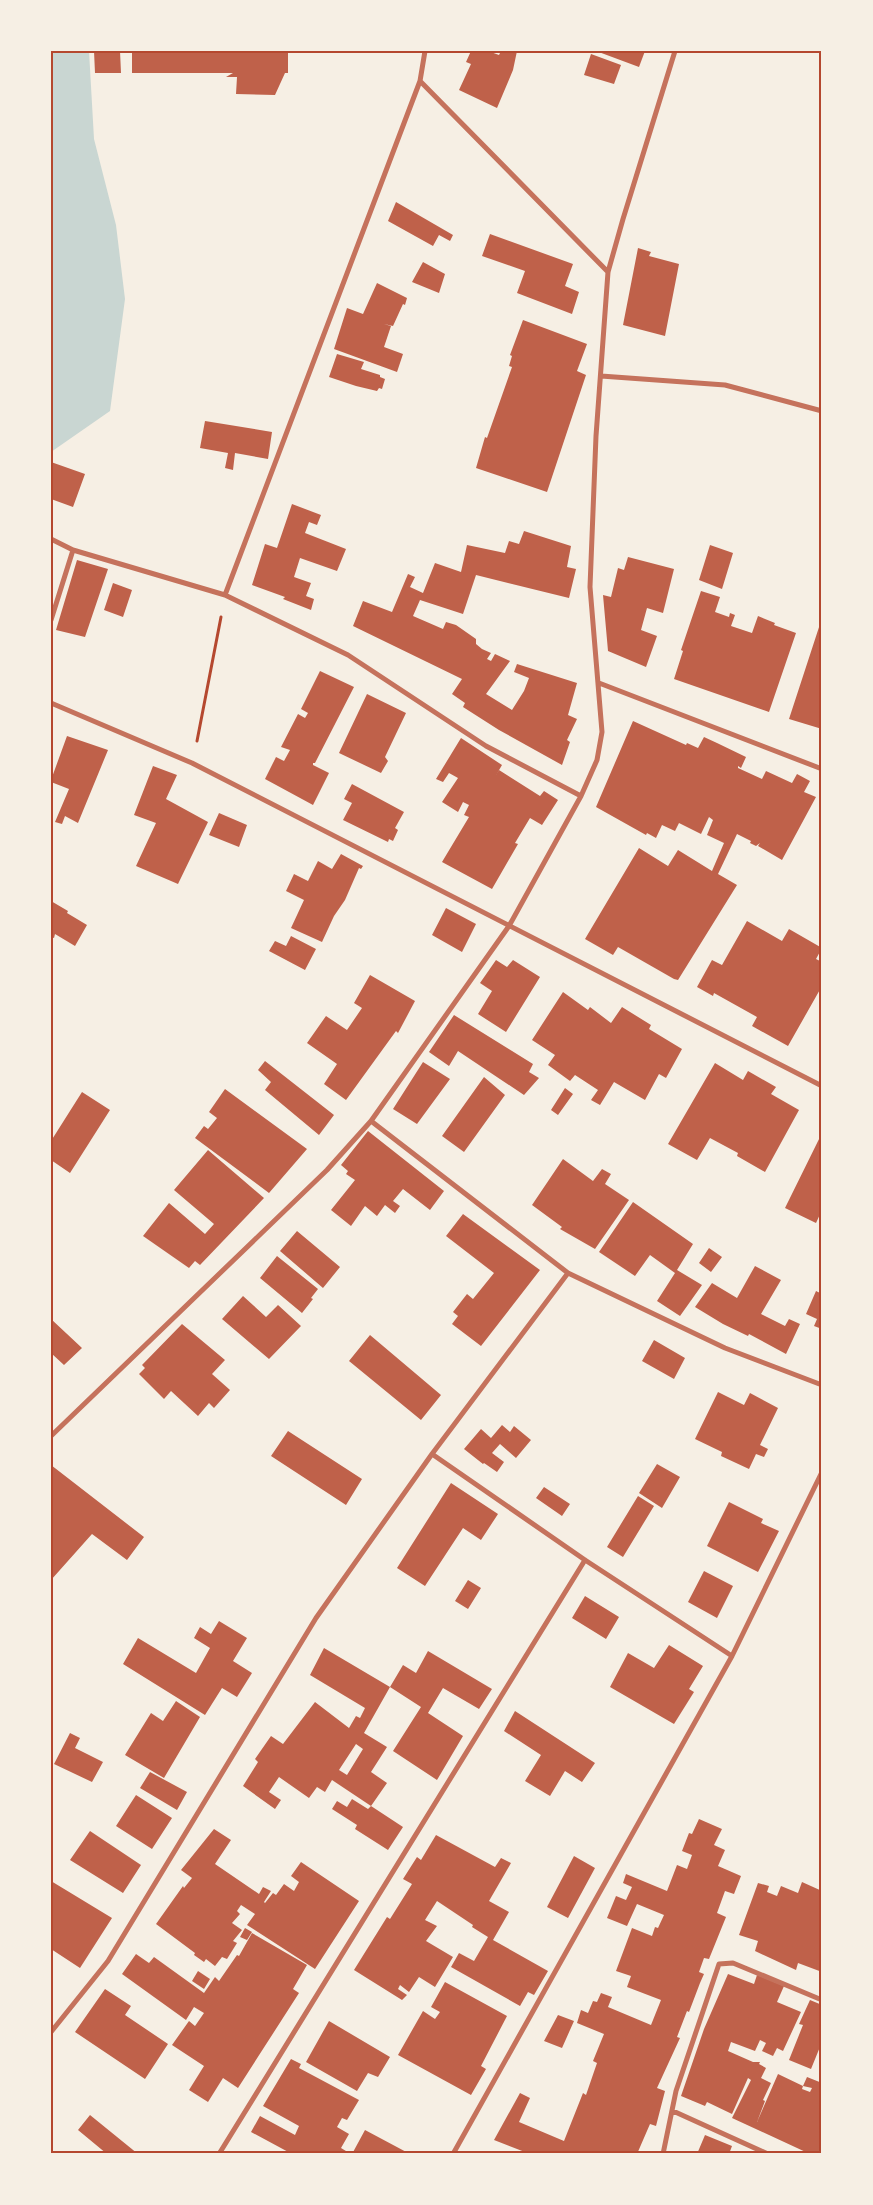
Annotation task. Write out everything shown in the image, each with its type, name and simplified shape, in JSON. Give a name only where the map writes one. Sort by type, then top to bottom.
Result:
[{"type":"street","points":[[225,595],[420,81],[425,51]]},
{"type":"street","points":[[51,1436],[327,1170],[371,1121],[509,926],[582,796],[597,760],[602,732],[599,683],[594,656],[590,587],[608,272],[675,51]]},
{"type":"street","points":[[420,81],[608,272]]},
{"type":"street","points":[[601,376],[725,385],[822,411]]},
{"type":"street","points":[[51,539],[74,550],[225,595],[348,656],[486,746],[582,796]]},
{"type":"street","points":[[51,620],[74,550]]},
{"type":"street","points":[[599,683],[822,769]]},
{"type":"street","points":[[51,703],[192,763],[438,887],[509,926],[822,1086]]},
{"type":"street","points":[[371,1121],[568,1273],[725,1348],[822,1385]]},
{"type":"street","points":[[51,2032],[108,1961],[316,1618],[432,1454],[568,1273]]},
{"type":"street","points":[[432,1454],[585,1560],[732,1656]]},
{"type":"street","points":[[453,2154],[732,1656],[822,1472]]},
{"type":"street","points":[[219,2154],[585,1560]]},
{"type":"street","points":[[663,2154],[676,2092],[719,1964],[733,1962],[822,2000]]},
{"type":"street","points":[[673,2111],[768,2154]]},
{"type":"path","points":[[192,763],[225,595]]},
{"type":"shaded area","points":[[51,51],[89,51],[94,139],[116,225],[125,299],[110,411],[51,452]]},
{"type":"building","points":[[94,51],[120,51],[121,73],[95,73]]},
{"type":"building","points":[[132,51],[288,51],[288,73],[285,73],[275,95],[236,94],[237,77],[226,77],[233,73],[132,73]]},
{"type":"building","points":[[471,51],[488,51],[499,55],[501,51],[517,51],[513,70],[497,108],[459,90],[471,64],[466,62]]},
{"type":"building","points":[[596,51],[645,51],[639,67]]},
{"type":"building","points":[[591,54],[621,65],[614,84],[584,75]]},
{"type":"building","points":[[396,202],[453,235],[450,241],[439,235],[433,246],[388,221]]},
{"type":"building","points":[[490,234],[573,264],[565,286],[579,292],[572,314],[517,293],[525,271],[482,256]]},
{"type":"building","points":[[638,248],[651,252],[649,256],[679,264],[665,336],[623,325]]},
{"type":"building","points":[[423,262],[445,274],[439,293],[412,282]]},
{"type":"building","points":[[377,283],[407,298],[393,326],[384,324],[391,326],[384,347],[403,354],[397,372],[334,349],[347,308],[363,314]]},
{"type":"building","points":[[523,320],[587,344],[577,371],[586,375],[547,492],[476,468],[485,437],[487,438],[512,367],[509,366],[512,356],[510,355]]},
{"type":"building","points":[[337,354],[364,362],[361,369],[380,375],[380,377],[385,379],[382,389],[379,388],[377,391],[329,377]]},
{"type":"building","points":[[205,421],[272,432],[268,459],[235,453],[233,470],[225,468],[228,453],[200,448]]},
{"type":"building","points":[[51,462],[85,474],[73,507],[51,499]]},
{"type":"building","points":[[292,504],[321,515],[317,525],[309,522],[305,533],[346,549],[337,571],[300,558],[294,577],[311,583],[306,596],[314,599],[311,610],[283,599],[285,597],[252,585],[265,544],[277,548]]},
{"type":"building","points":[[524,531],[571,546],[567,567],[576,569],[569,598],[476,575],[463,614],[420,600],[413,616],[443,629],[446,622],[456,625],[476,639],[476,644],[482,649],[491,653],[487,659],[491,661],[495,654],[510,661],[486,694],[512,710],[524,691],[529,678],[514,672],[517,664],[577,683],[568,715],[577,719],[567,740],[570,742],[562,765],[499,730],[463,707],[465,703],[452,694],[462,679],[353,626],[363,601],[392,612],[408,574],[415,577],[410,587],[423,593],[435,563],[461,572],[467,545],[505,553],[509,541],[519,544]]},
{"type":"building","points":[[710,545],[733,553],[722,589],[699,580]]},
{"type":"building","points":[[628,557],[674,569],[663,613],[647,608],[641,630],[657,636],[646,667],[608,651],[603,595],[611,597],[618,568],[624,570]]},
{"type":"building","points":[[77,560],[108,569],[85,637],[56,630]]},
{"type":"building","points":[[113,583],[132,590],[123,617],[104,610]]},
{"type":"building","points":[[701,591],[720,597],[715,612],[729,617],[730,613],[735,615],[731,626],[752,633],[758,616],[775,623],[774,625],[796,633],[769,712],[674,679],[683,651],[681,650]]},
{"type":"building","points":[[822,621],[822,729],[789,719]]},
{"type":"building","points":[[320,671],[354,687],[315,763],[313,763],[313,765],[329,773],[313,805],[265,779],[276,757],[284,761],[290,750],[281,747],[298,714],[305,718],[308,713],[301,709]]},
{"type":"building","points":[[367,694],[406,713],[385,757],[388,761],[381,773],[339,753]]},
{"type":"building","points":[[633,721],[686,745],[687,743],[698,748],[704,737],[746,757],[741,768],[738,766],[738,768],[762,779],[766,771],[792,783],[797,774],[810,781],[804,792],[816,797],[782,860],[758,846],[760,843],[756,846],[750,843],[751,841],[737,834],[718,874],[737,885],[678,980],[618,947],[613,955],[585,939],[639,848],[668,866],[678,850],[712,871],[724,843],[707,835],[713,820],[709,817],[701,834],[679,823],[675,831],[662,825],[656,838],[647,833],[646,835],[596,807]]},
{"type":"building","points":[[67,736],[108,750],[78,823],[65,816],[62,824],[55,822],[69,789],[51,782],[51,780]]},
{"type":"building","points":[[461,738],[502,765],[499,770],[540,796],[544,791],[558,800],[542,825],[530,818],[515,843],[518,844],[492,889],[442,862],[469,817],[464,815],[469,805],[463,802],[458,812],[442,802],[458,778],[449,773],[443,782],[436,779]]},
{"type":"building","points":[[153,766],[177,775],[166,799],[208,822],[178,884],[136,866],[156,823],[134,815]]},
{"type":"building","points":[[352,784],[404,812],[395,828],[398,830],[393,841],[389,839],[388,842],[343,820],[352,803],[344,799]]},
{"type":"building","points":[[219,813],[247,825],[239,847],[209,835]]},
{"type":"building","points":[[341,854],[363,866],[361,869],[359,868],[345,900],[334,916],[322,942],[291,928],[304,900],[286,891],[294,874],[308,881],[318,861],[332,869]]},
{"type":"building","points":[[51,901],[87,925],[75,946],[55,934],[54,938],[51,937]]},
{"type":"building","points":[[446,908],[476,924],[462,952],[432,935]]},
{"type":"building","points":[[747,921],[782,941],[789,929],[822,948],[816,959],[822,962],[822,986],[788,1046],[752,1026],[757,1017],[714,993],[713,996],[697,987],[712,960],[722,965]]},
{"type":"building","points":[[291,936],[316,949],[305,970],[269,951],[275,941],[286,946]]},
{"type":"building","points":[[496,960],[507,967],[513,960],[540,977],[506,1032],[478,1014],[492,991],[480,983]]},
{"type":"building","points":[[370,975],[415,1001],[398,1033],[396,1031],[346,1100],[324,1084],[337,1064],[307,1043],[326,1016],[347,1030],[362,1008],[354,1003]]},
{"type":"building","points":[[563,992],[588,1010],[590,1007],[611,1023],[622,1007],[651,1025],[649,1029],[682,1049],[666,1078],[659,1074],[645,1100],[614,1082],[600,1105],[591,1100],[598,1090],[575,1075],[570,1081],[548,1065],[555,1055],[532,1040]]},
{"type":"building","points":[[454,1015],[533,1064],[529,1072],[539,1078],[524,1095],[458,1051],[449,1066],[429,1052]]},
{"type":"building","points":[[265,1061],[334,1115],[319,1135],[265,1090],[271,1082],[258,1070]]},
{"type":"building","points":[[423,1062],[450,1079],[417,1124],[393,1109]]},
{"type":"building","points":[[715,1063],[743,1080],[748,1071],[776,1087],[771,1094],[799,1110],[765,1172],[737,1156],[738,1153],[710,1138],[697,1160],[668,1144]]},
{"type":"building","points":[[484,1077],[505,1095],[464,1152],[442,1136]]},
{"type":"building","points":[[565,1088],[573,1094],[558,1115],[551,1110]]},
{"type":"building","points":[[225,1089],[307,1149],[269,1193],[195,1138],[204,1126],[208,1129],[217,1118],[209,1112]]},
{"type":"building","points":[[82,1092],[110,1110],[70,1173],[51,1160],[51,1141]]},
{"type":"building","points":[[368,1131],[444,1191],[430,1210],[403,1189],[393,1201],[400,1206],[395,1213],[385,1205],[377,1216],[365,1206],[351,1226],[331,1210],[355,1180],[346,1174],[348,1171],[341,1165]]},
{"type":"building","points":[[822,1133],[822,1210],[816,1223],[785,1208]]},
{"type":"building","points":[[208,1150],[264,1198],[200,1265],[195,1261],[189,1268],[143,1236],[169,1203],[205,1234],[214,1224],[174,1190]]},
{"type":"building","points":[[563,1159],[593,1181],[602,1169],[611,1174],[605,1184],[629,1200],[595,1249],[560,1229],[562,1227],[532,1205]]},
{"type":"building","points":[[633,1202],[693,1244],[677,1270],[702,1285],[680,1316],[657,1301],[675,1273],[650,1255],[635,1276],[599,1252]]},
{"type":"building","points":[[463,1214],[540,1270],[481,1346],[452,1324],[458,1316],[453,1312],[467,1294],[473,1299],[494,1273],[446,1236]]},
{"type":"building","points":[[297,1231],[340,1267],[323,1288],[280,1251]]},
{"type":"building","points":[[709,1248],[722,1257],[711,1272],[699,1263]]},
{"type":"building","points":[[277,1256],[318,1289],[302,1313],[260,1278]]},
{"type":"building","points":[[755,1266],[781,1280],[761,1314],[785,1326],[789,1319],[800,1324],[786,1354],[749,1334],[748,1336],[723,1324],[695,1307],[712,1283],[737,1298]]},
{"type":"building","points":[[816,1291],[822,1294],[822,1329],[814,1326],[817,1319],[806,1314]]},
{"type":"building","points":[[243,1296],[266,1317],[278,1305],[301,1326],[269,1359],[222,1319]]},
{"type":"building","points":[[51,1319],[82,1348],[64,1365],[51,1353]]},
{"type":"building","points":[[182,1324],[225,1360],[212,1374],[230,1390],[214,1408],[209,1403],[198,1416],[171,1391],[164,1399],[139,1374],[145,1368],[142,1365]]},
{"type":"building","points":[[370,1335],[441,1395],[421,1420],[349,1361]]},
{"type":"building","points":[[654,1340],[685,1358],[674,1379],[642,1361]]},
{"type":"building","points":[[718,1392],[744,1405],[750,1393],[778,1408],[760,1445],[768,1449],[764,1457],[756,1454],[749,1469],[721,1456],[722,1452],[695,1439]]},
{"type":"building","points":[[502,1425],[510,1432],[514,1426],[531,1440],[516,1458],[500,1444],[492,1453],[504,1462],[497,1472],[464,1449],[481,1429],[491,1438]]},
{"type":"building","points":[[288,1431],[362,1479],[346,1505],[271,1456]]},
{"type":"building","points":[[657,1464],[680,1477],[662,1508],[639,1493]]},
{"type":"building","points":[[51,1465],[144,1537],[127,1560],[92,1534],[51,1580]]},
{"type":"building","points":[[451,1483],[498,1514],[481,1540],[463,1528],[425,1586],[397,1568]]},
{"type":"building","points":[[544,1487],[570,1504],[562,1516],[536,1498]]},
{"type":"building","points":[[638,1496],[654,1506],[623,1557],[607,1547]]},
{"type":"building","points":[[729,1502],[763,1519],[761,1523],[779,1531],[758,1572],[707,1546]]},
{"type":"building","points":[[704,1571],[733,1586],[717,1618],[688,1602]]},
{"type":"building","points":[[468,1580],[481,1588],[468,1609],[455,1601]]},
{"type":"building","points":[[585,1596],[619,1617],[606,1639],[572,1618]]},
{"type":"building","points":[[219,1621],[247,1638],[233,1661],[252,1673],[237,1697],[222,1688],[205,1715],[123,1664],[138,1638],[196,1673],[210,1648],[194,1638],[200,1627],[211,1634]]},
{"type":"building","points":[[669,1645],[703,1666],[689,1689],[694,1692],[674,1724],[610,1687],[628,1653],[654,1668]]},
{"type":"building","points":[[324,1648],[390,1687],[364,1733],[387,1747],[371,1772],[387,1783],[371,1806],[332,1780],[325,1792],[317,1787],[309,1798],[279,1777],[269,1792],[281,1800],[275,1809],[243,1786],[258,1762],[255,1759],[271,1736],[283,1744],[315,1702],[349,1728],[356,1716],[360,1718],[365,1708],[310,1675]],"holes":[[[356,1744],[363,1749],[347,1775],[339,1770]]]},
{"type":"building","points":[[428,1651],[492,1689],[479,1709],[443,1688],[428,1713],[463,1736],[437,1780],[393,1751],[421,1707],[390,1687],[403,1665],[416,1673]]},
{"type":"building","points":[[176,1701],[200,1717],[164,1778],[125,1755],[151,1713],[163,1721]]},
{"type":"building","points":[[515,1711],[595,1763],[582,1782],[565,1771],[550,1796],[525,1781],[541,1755],[504,1731]]},
{"type":"building","points":[[70,1733],[80,1738],[75,1748],[103,1762],[92,1782],[54,1764]]},
{"type":"building","points":[[150,1772],[187,1792],[177,1810],[140,1788]]},
{"type":"building","points":[[136,1795],[172,1818],[152,1849],[116,1826]]},
{"type":"building","points":[[352,1799],[368,1809],[371,1806],[403,1827],[388,1850],[355,1829],[357,1825],[332,1809],[337,1801],[347,1807]]},
{"type":"building","points":[[699,1819],[722,1829],[714,1845],[725,1850],[718,1866],[741,1876],[734,1894],[725,1891],[717,1913],[726,1917],[709,1959],[704,1958],[699,1972],[704,1974],[677,2037],[680,2038],[657,2088],[665,2091],[656,2126],[650,2124],[637,2154],[530,2154],[494,2140],[520,2093],[530,2098],[519,2122],[564,2141],[583,2093],[586,2095],[597,2063],[593,2061],[604,2034],[577,2023],[581,2010],[588,2013],[593,2001],[597,2002],[601,1993],[612,1997],[608,2007],[651,2025],[661,2000],[627,1987],[631,1976],[616,1971],[632,1928],[652,1936],[655,1927],[658,1928],[664,1915],[637,1904],[627,1926],[607,1918],[616,1896],[626,1900],[632,1887],[623,1883],[626,1874],[667,1891],[677,1865],[687,1869],[692,1855],[682,1851],[689,1833],[692,1834]]},
{"type":"building","points":[[214,1829],[231,1840],[215,1864],[259,1894],[263,1887],[271,1891],[265,1903],[273,1893],[276,1895],[284,1884],[294,1891],[299,1882],[291,1876],[301,1862],[359,1901],[315,1969],[247,1925],[255,1914],[241,1905],[237,1911],[240,1914],[232,1923],[242,1930],[233,1941],[237,1943],[227,1959],[222,1957],[215,1966],[206,1959],[204,1962],[194,1955],[195,1953],[156,1924],[183,1886],[184,1888],[192,1878],[181,1870]]},
{"type":"building","points":[[90,1831],[141,1865],[123,1893],[70,1860]]},
{"type":"building","points":[[436,1835],[495,1867],[501,1858],[511,1863],[489,1901],[509,1912],[493,1940],[548,1971],[534,1995],[528,1992],[520,2006],[451,1967],[459,1953],[474,1961],[488,1937],[437,1901],[425,1920],[437,1926],[426,1941],[453,1957],[435,1987],[419,1977],[409,1992],[400,1985],[398,1989],[407,1995],[402,2000],[354,1970],[387,1917],[390,1919],[412,1884],[403,1879],[417,1857],[421,1860]]},
{"type":"building","points":[[574,1856],[595,1868],[568,1918],[547,1907]]},
{"type":"building","points":[[51,1881],[112,1918],[80,1968],[51,1949]]},
{"type":"building","points":[[802,1882],[822,1891],[822,1972],[798,1963],[796,1970],[755,1951],[758,1941],[739,1935],[758,1883],[769,1886],[767,1892],[777,1896],[781,1886],[798,1893]]},
{"type":"building","points":[[245,1928],[252,1932],[247,1940],[240,1937]]},
{"type":"building","points":[[252,1933],[307,1965],[293,1989],[299,1993],[238,2088],[223,2078],[208,2102],[189,2090],[204,2066],[172,2045],[189,2021],[195,2026],[204,2013],[194,2007],[186,2020],[122,1974],[136,1954],[149,1963],[154,1957],[204,1993],[215,1977],[219,1981],[237,1955],[239,1956]]},
{"type":"building","points":[[198,1971],[210,1979],[204,1989],[192,1981]]},
{"type":"building","points":[[728,1974],[754,1984],[757,1975],[784,1986],[777,2002],[801,2012],[783,2051],[777,2048],[773,2056],[762,2051],[766,2043],[760,2040],[755,2051],[731,2042],[728,2051],[753,2062],[760,2062],[759,2064],[766,2068],[761,2078],[771,2083],[763,2100],[765,2101],[757,2122],[778,2074],[803,2086],[807,2077],[822,2083],[822,2154],[810,2154],[732,2118],[751,2080],[748,2078],[732,2114],[707,2102],[705,2106],[681,2096],[704,2029]],"holes":[[[803,2086],[812,2088],[810,2092],[802,2089]]]},
{"type":"building","points":[[445,1982],[507,2016],[481,2066],[486,2069],[471,2095],[398,2055],[423,2011],[435,2019],[440,2012],[431,2007]]},
{"type":"building","points":[[105,1989],[131,2006],[125,2015],[168,2044],[145,2079],[75,2032]]},
{"type":"building","points":[[810,2000],[822,2005],[822,2042],[811,2069],[789,2060],[803,2025],[799,2024]]},
{"type":"building","points":[[558,2015],[574,2021],[562,2048],[544,2041]]},
{"type":"building","points":[[329,2021],[390,2057],[378,2077],[368,2073],[357,2091],[306,2062]]},
{"type":"building","points":[[291,2059],[301,2064],[299,2068],[359,2100],[347,2120],[342,2118],[337,2127],[349,2134],[341,2148],[351,2154],[292,2154],[251,2132],[260,2116],[295,2135],[299,2126],[263,2106]]},
{"type":"building","points":[[90,2115],[138,2154],[107,2154],[78,2130]]},
{"type":"building","points":[[365,2130],[410,2154],[352,2154]]},
{"type":"building","points":[[705,2135],[732,2146],[729,2154],[697,2154]]}]
